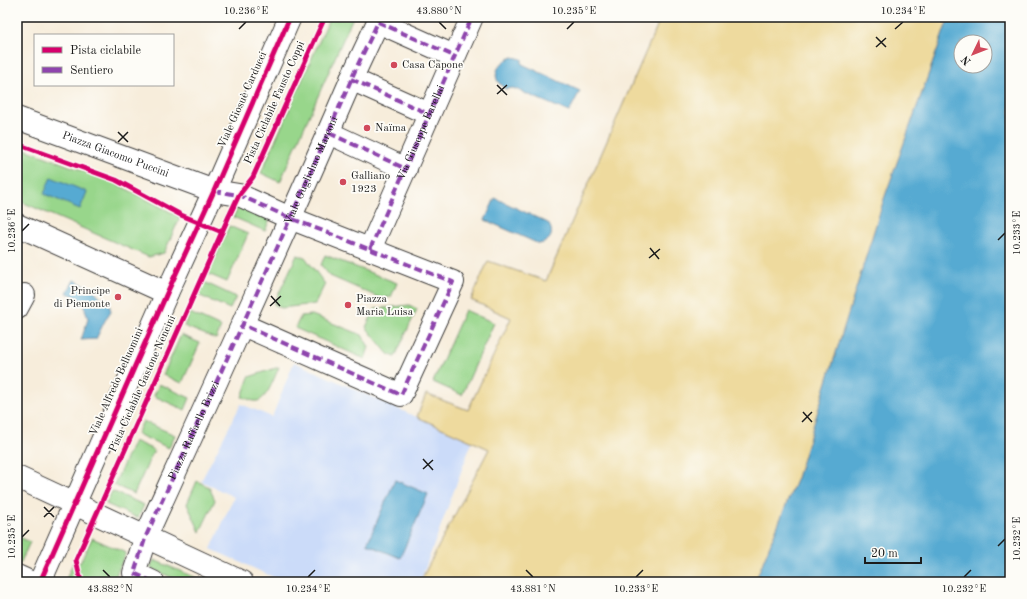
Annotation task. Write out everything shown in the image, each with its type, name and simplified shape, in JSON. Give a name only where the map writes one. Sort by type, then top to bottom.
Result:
[{"type":"street","name":"Viale Giosuè Carducci","points":[[214,191],[290,17]]},
{"type":"street","name":"Via Giuseppe Barellai","points":[[370,249],[472,17]]},
{"type":"street","points":[[379,20],[454,56]]},
{"type":"street","name":"Viale Guglielmo Marconi","points":[[243,325],[329,133],[351,79],[379,20]]},
{"type":"street","points":[[351,79],[429,114]]},
{"type":"street","name":"Piazza Giacomo Puccini","points":[[17,118],[214,191],[239,195],[290,218]]},
{"type":"street","points":[[329,133],[406,169]]},
{"type":"street","name":"Viale Alfredo Belluomini","points":[[40,582],[167,293],[214,191]]},
{"type":"street","points":[[243,325],[401,396],[453,282],[290,218]]},
{"type":"street","points":[[17,224],[167,293]]},
{"type":"street","name":"Piazza Raffaello Brizzi","points":[[153,582],[134,573],[146,536],[243,325]]},
{"type":"street","points":[[19,485],[75,503],[242,582]]},
{"type":"street","points":[[17,576],[30,582]]},
{"type":"shaded area","points":[[294,362],[472,442],[420,582],[284,582],[211,549],[234,497],[201,481],[241,404],[272,417]]},
{"type":"green space","points":[[330,17],[353,17],[280,182],[261,173]]},
{"type":"green space","points":[[17,146],[115,183],[180,217],[164,253],[149,257],[17,200]]},
{"type":"green space","points":[[239,205],[270,219],[265,231],[233,217]]},
{"type":"green space","points":[[229,226],[248,234],[227,282],[208,274]]},
{"type":"green space","points":[[297,255],[305,257],[325,284],[315,304],[281,308],[274,304]]},
{"type":"green space","points":[[325,255],[397,283],[391,297],[380,298],[330,276],[321,265]]},
{"type":"green space","points":[[204,282],[236,297],[230,309],[198,295]]},
{"type":"green space","points":[[409,305],[417,309],[395,357],[388,354],[366,327],[375,309]]},
{"type":"green space","points":[[465,310],[494,323],[462,395],[433,382]]},
{"type":"green space","points":[[190,313],[221,327],[216,339],[184,326]]},
{"type":"green space","points":[[312,315],[362,335],[369,347],[365,359],[295,328],[301,316]]},
{"type":"green space","points":[[181,335],[200,343],[182,383],[163,375]]},
{"type":"green space","points":[[279,367],[270,387],[261,400],[253,401],[242,397],[249,377]]},
{"type":"green space","points":[[159,384],[190,398],[185,410],[154,396]]},
{"type":"green space","points":[[143,421],[175,435],[169,448],[137,434]]},
{"type":"green space","points":[[134,441],[154,450],[134,494],[114,485]]},
{"type":"green space","points":[[197,481],[209,487],[215,500],[200,532],[187,504]]},
{"type":"green space","points":[[112,491],[144,505],[138,518],[106,504]]},
{"type":"green space","points":[[17,536],[30,542],[20,564],[17,562]]},
{"type":"green space","points":[[92,538],[126,553],[113,582],[65,582],[73,563],[80,563]]},
{"type":"green space","points":[[154,560],[206,582],[182,582],[150,568]]},
{"type":"sand","points":[[661,17],[949,17],[884,199],[797,478],[755,582],[420,582],[489,449],[417,417],[426,394],[468,410],[511,318],[471,300],[488,261],[546,281]]},
{"type":"water","points":[[949,17],[1010,17],[1010,582],[755,582],[797,478],[884,199]]},
{"type":"water","points":[[513,57],[522,59],[522,64],[580,91],[569,112],[513,88],[506,89],[501,85],[496,76],[499,67],[502,63]]},
{"type":"water","points":[[51,177],[87,192],[80,209],[44,194]]},
{"type":"water","points":[[495,198],[548,223],[551,230],[551,236],[549,239],[539,244],[485,220]]},
{"type":"water","points":[[74,280],[94,290],[100,297],[108,300],[111,311],[96,339],[81,340],[88,319],[79,298],[67,293]]},
{"type":"water","points":[[395,480],[428,494],[400,558],[367,544]]},
{"type":"marked path","points":[[153,582],[134,573],[146,536],[250,309],[354,72],[380,17]]},
{"type":"marked path","points":[[370,249],[472,17]]},
{"type":"marked path","points":[[378,22],[454,56]]},
{"type":"marked path","points":[[351,79],[429,114]]},
{"type":"marked path","points":[[329,133],[406,169]]},
{"type":"marked path","points":[[214,191],[239,195],[290,218],[453,282],[401,395],[243,325]]},
{"type":"cycle path","name":"Pista Ciclabile Gastone Nencini","points":[[40,582],[290,17]]},
{"type":"cycle path","name":"Pista Ciclabile Fausto Coppi","points":[[81,582],[76,560],[229,216],[239,195],[253,177],[325,17]]},
{"type":"cycle path","points":[[17,144],[116,180],[181,215],[222,232]]},
{"type":"place","name":"Casa Capone","points":[[394,65]]},
{"type":"place","name":"Naïma","points":[[367,128]]},
{"type":"place","name":"Galliano 1923","points":[[343,182]]},
{"type":"place","name":"Principe di Piemonte","points":[[118,297]]},
{"type":"place","name":"Piazza Maria Luisa","points":[[348,305]]}]
